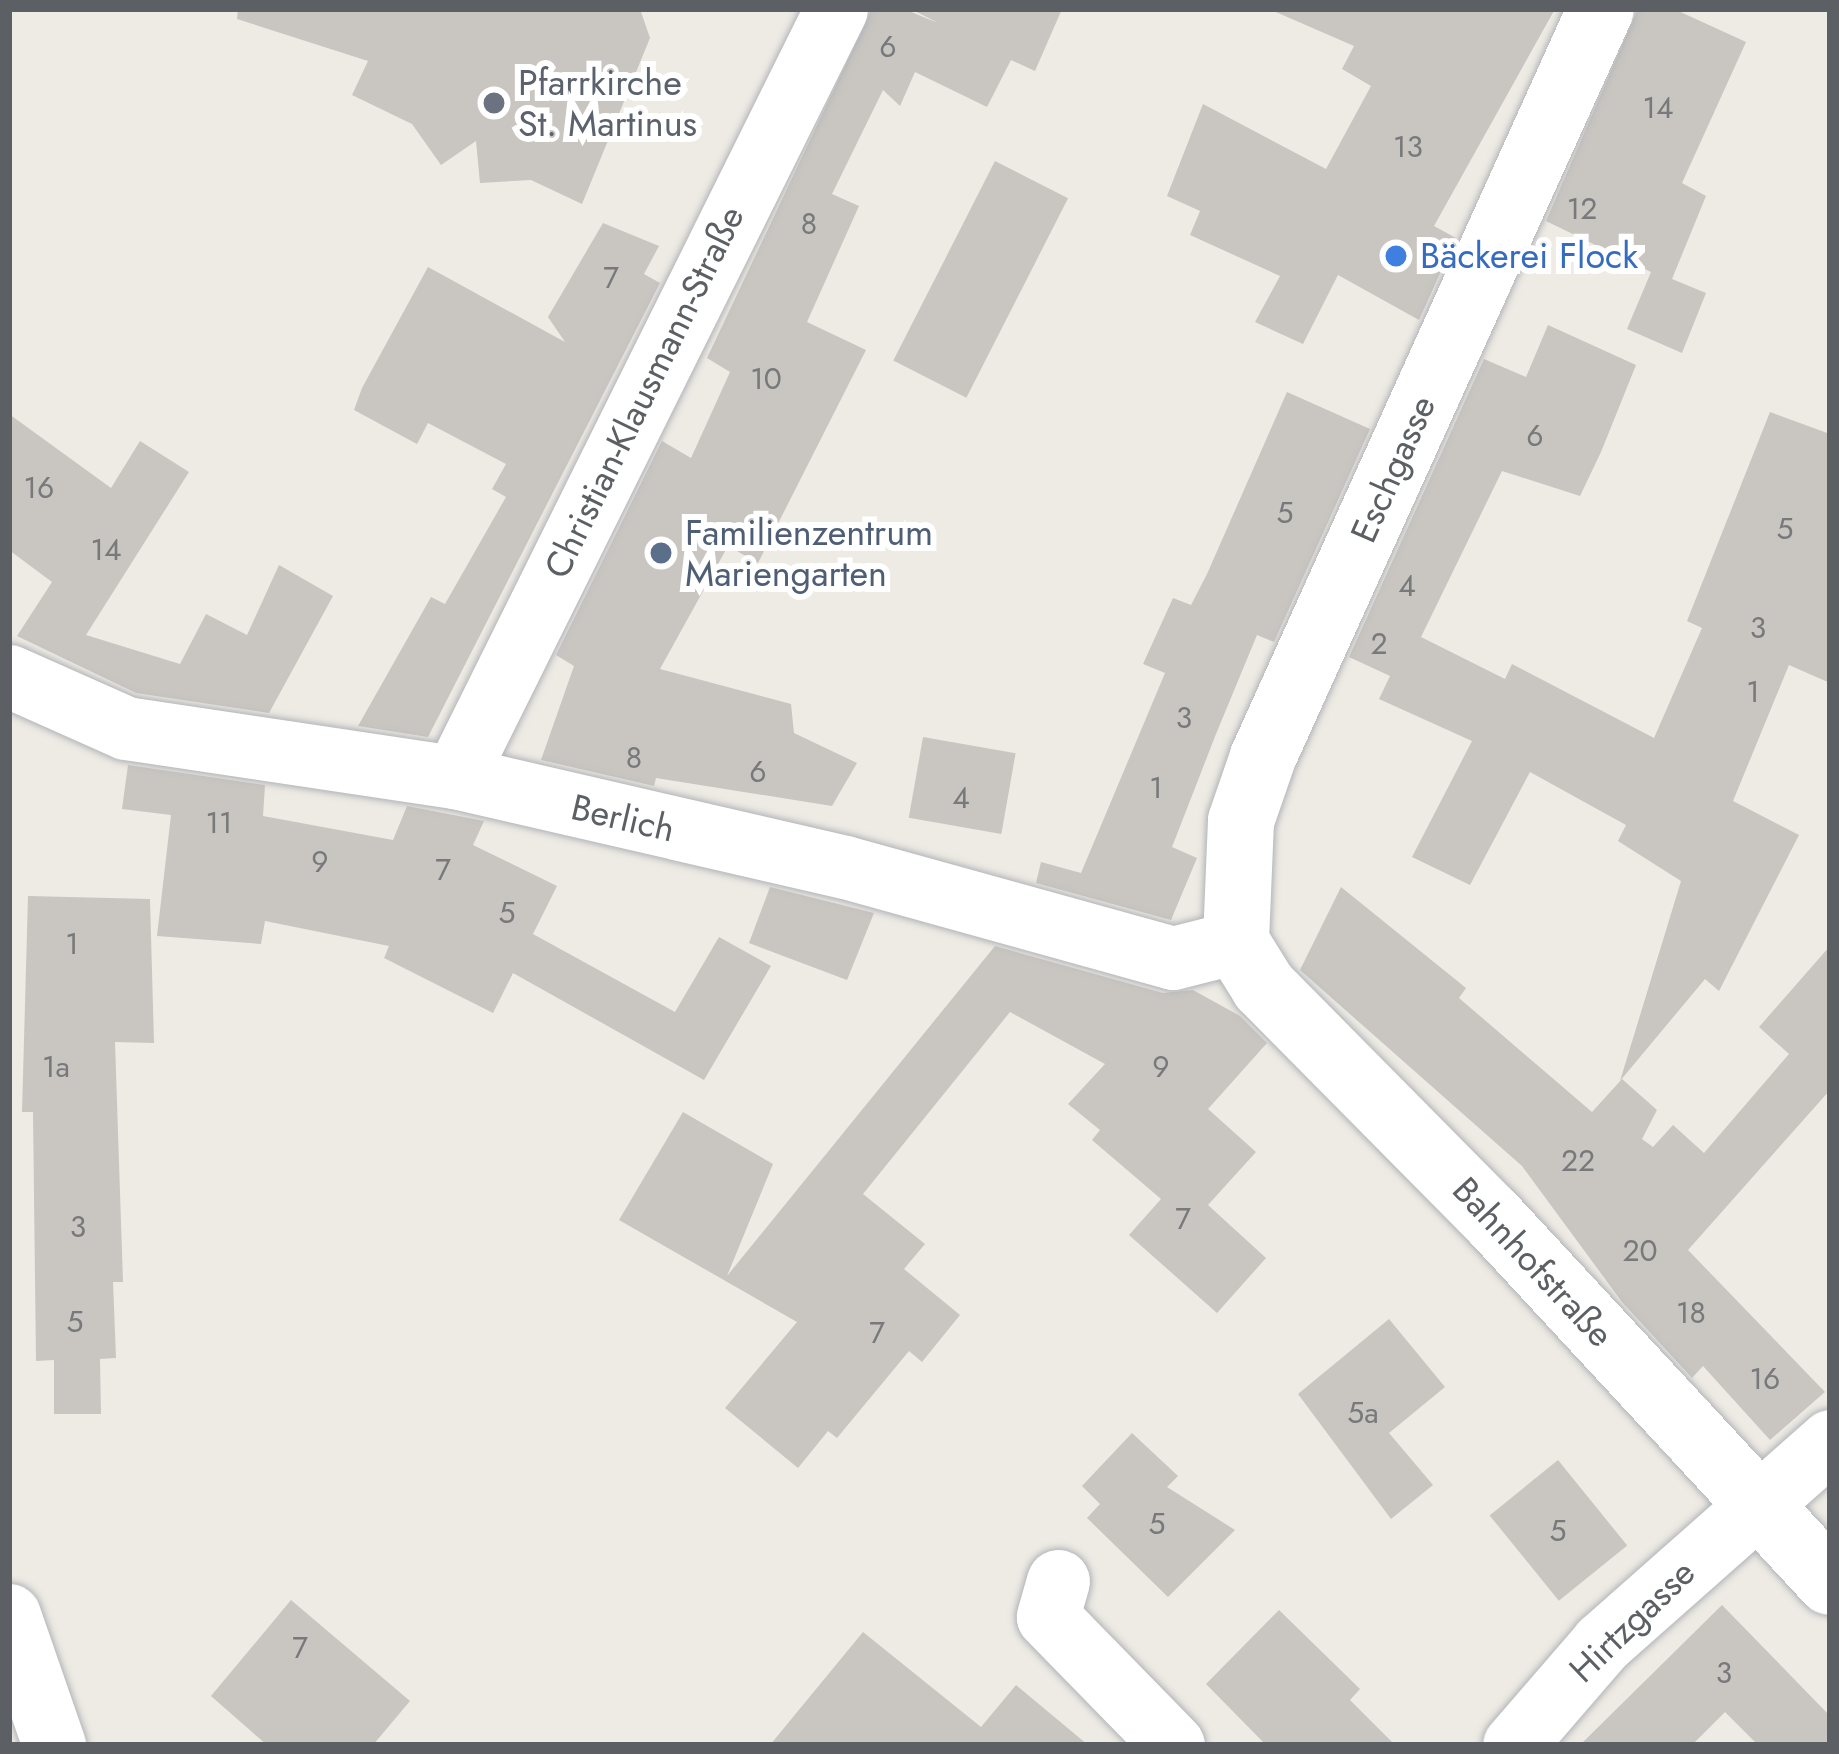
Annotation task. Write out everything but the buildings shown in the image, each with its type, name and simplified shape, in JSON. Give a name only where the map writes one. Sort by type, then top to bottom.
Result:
[{"type":"street","name":"Christian-Klausmann-Straße","points":[[455,777],[836,9]]},
{"type":"street","name":"Eschgasse","points":[[1236,942],[1241,821],[1263,758],[1601,9]]},
{"type":"street","name":"Berlich","points":[[9,676],[126,728],[455,777],[845,867],[1173,958],[1236,942]]},
{"type":"street","name":"Bahnhofstraße","points":[[1236,942],[1264,987],[1490,1215],[1830,1582]]},
{"type":"street","name":"Hirtzgasse","points":[[1514,1745],[1602,1643],[1830,1441]]},
{"type":"street","points":[[1058,1581],[1048,1617],[1173,1745]]},
{"type":"street","points":[[9,1615],[55,1745]]},
{"type":"place","name":"Pfarrkirche St. Martinus","points":[[494,103]]},
{"type":"place","name":"Bäckerei Flock","points":[[1396,256]]},
{"type":"place","name":"Familienzentrum Mariengarten","points":[[661,553]]}]
